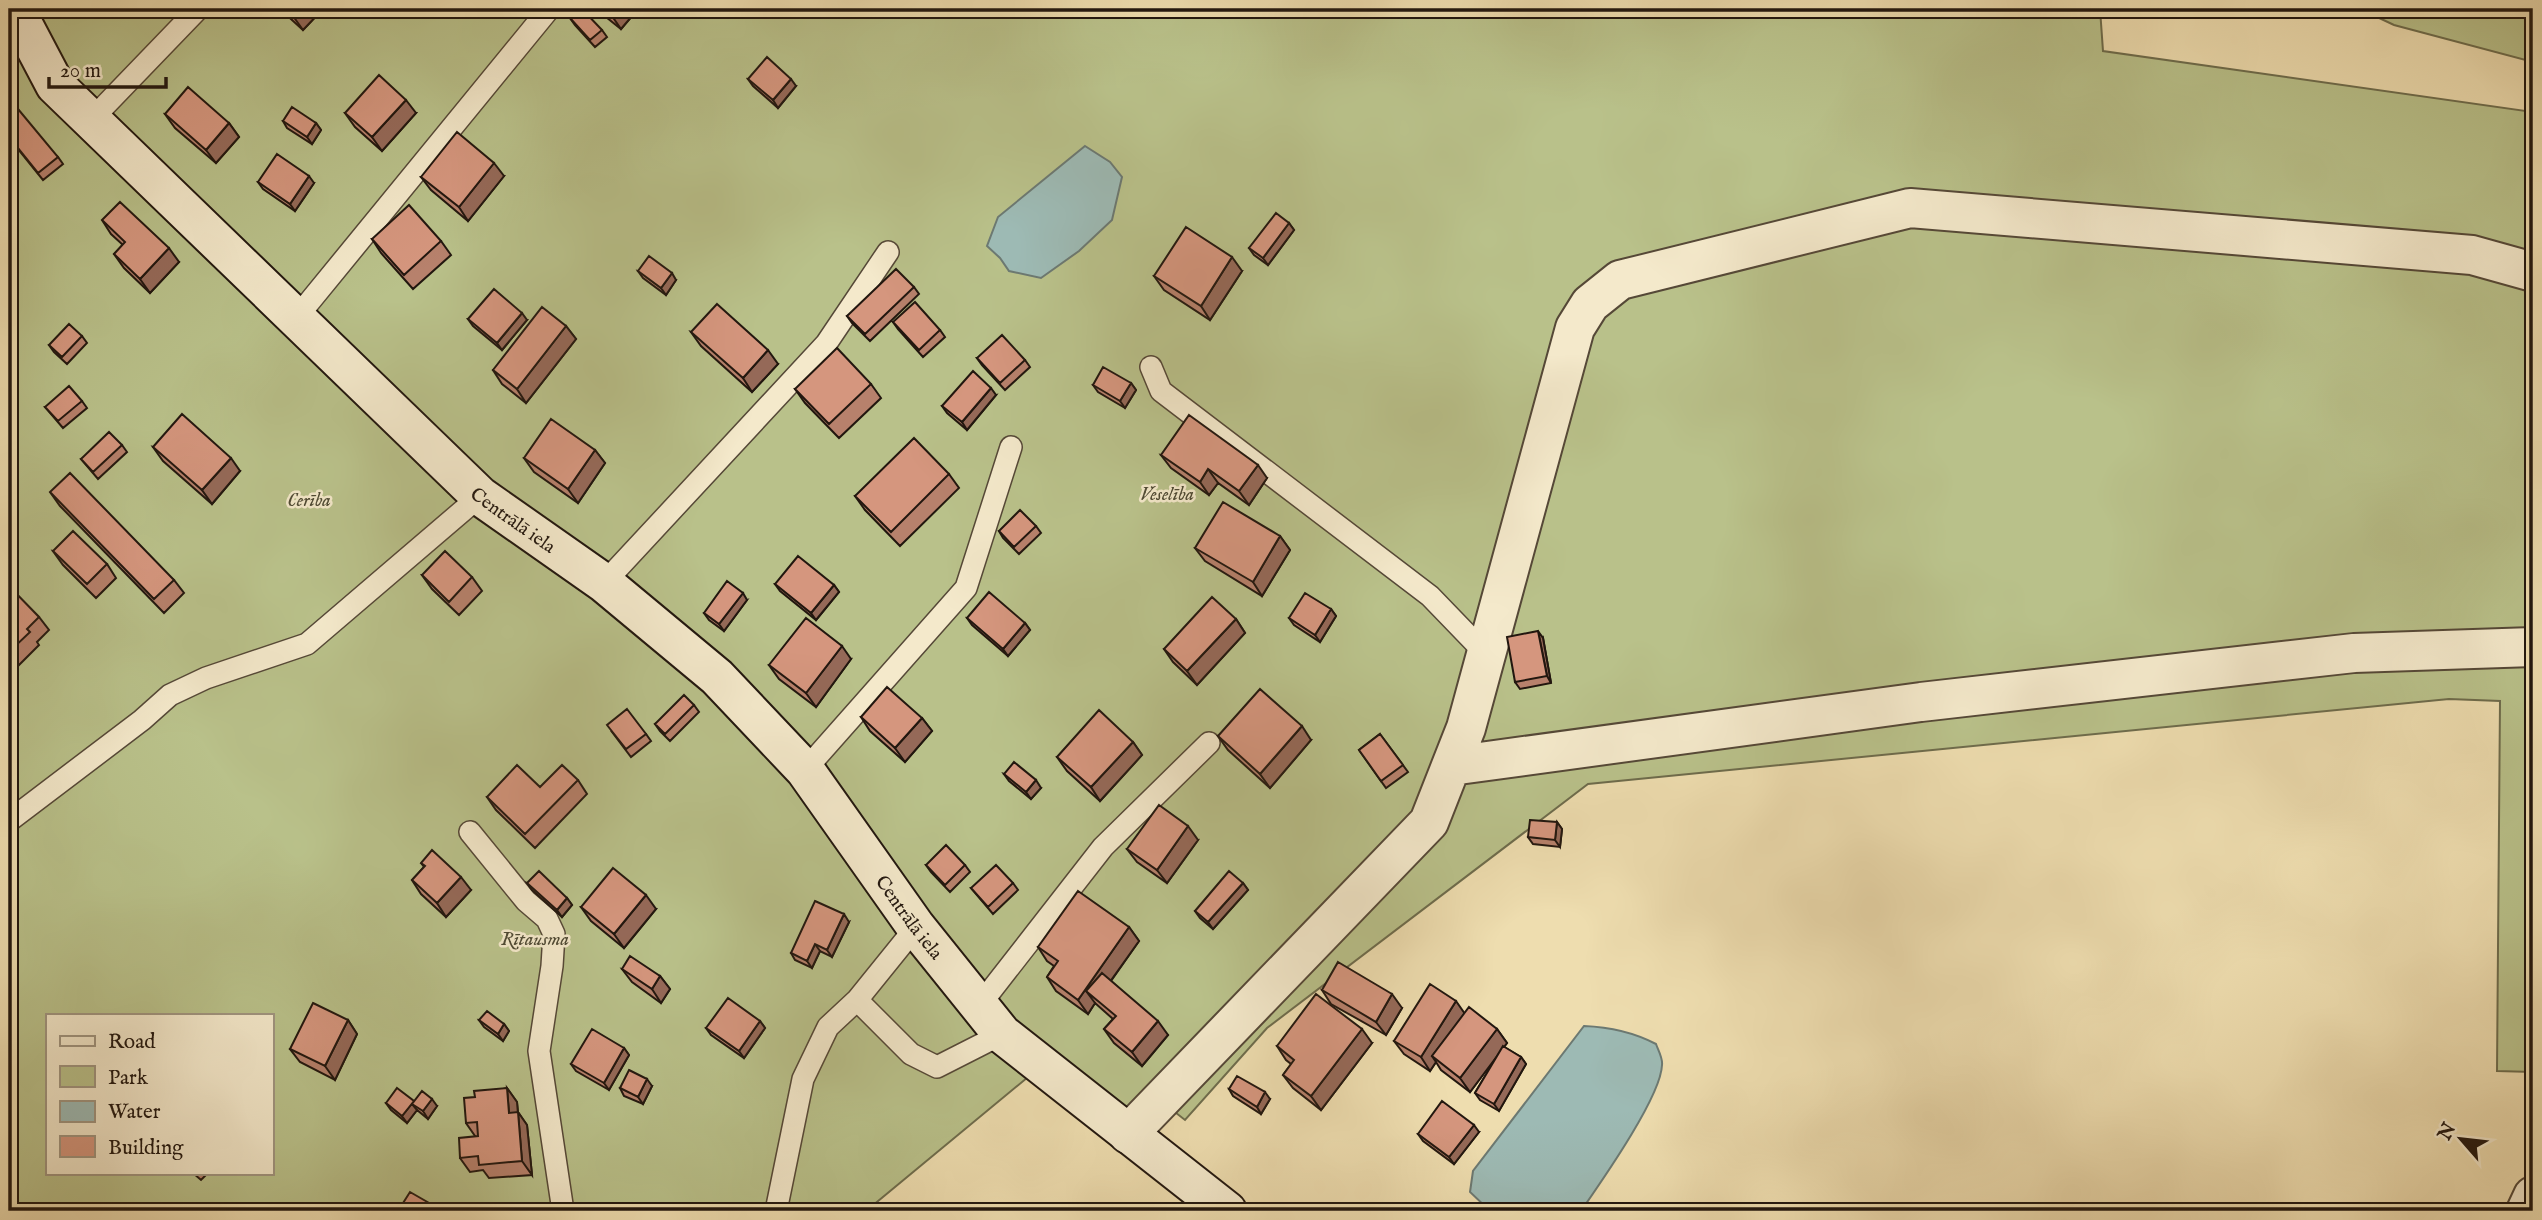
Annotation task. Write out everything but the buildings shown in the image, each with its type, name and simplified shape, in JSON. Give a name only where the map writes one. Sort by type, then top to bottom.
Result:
[{"type":"street","name":"Centrālā iela","points":[[15,9],[55,85],[480,496],[604,583],[717,677],[805,769],[916,927],[991,1020],[1227,1211]]},
{"type":"street","points":[[1128,1133],[1429,822],[1466,728],[1575,328],[1590,304],[1620,280],[1910,208],[2472,255],[2533,272]]},
{"type":"street","points":[[1451,766],[1921,702],[2354,653],[2533,647]]},
{"type":"street","points":[[2526,1211],[2533,1196]]},
{"type":"lane","points":[[92,119],[198,9]]},
{"type":"lane","points":[[297,317],[549,9]]},
{"type":"lane","points":[[604,583],[826,344],[888,252]]},
{"type":"lane","points":[[1151,367],[1161,391],[1430,596],[1486,654]]},
{"type":"lane","points":[[805,769],[966,588],[1011,447]]},
{"type":"lane","points":[[9,821],[142,720],[170,695],[206,678],[307,644],[480,496]]},
{"type":"lane","points":[[857,1000],[911,1054],[937,1067],[991,1020],[1103,847],[1209,743]]},
{"type":"lane","points":[[470,832],[526,901],[547,919],[554,934],[539,1051],[563,1211]]},
{"type":"lane","points":[[776,1211],[803,1079],[828,1027],[857,1000],[916,927]]},
{"type":"green space","name":"Veselība","points":[[9,9],[2100,9],[2103,51],[2533,112],[2533,1072],[2497,1071],[2500,701],[2449,699],[1588,784],[1267,1028],[1185,1120],[1166,1105],[1128,1134],[1051,1058],[866,1211],[9,1211]]},
{"type":"green space","points":[[2360,9],[2533,9],[2533,62],[2394,25]]},
{"type":"water","points":[[1085,146],[1110,162],[1122,177],[1112,220],[1079,251],[1041,278],[1009,271],[987,246],[998,217]]},
{"type":"water","points":[[1584,1026],[1621,1031],[1656,1044],[1662,1065],[1652,1097],[1629,1139],[1581,1211],[1490,1211],[1470,1192],[1473,1171]]},
{"type":"park label","name":"Cerība","points":[[309,499]]},
{"type":"park label","name":"Rītausma","points":[[535,938]]}]
